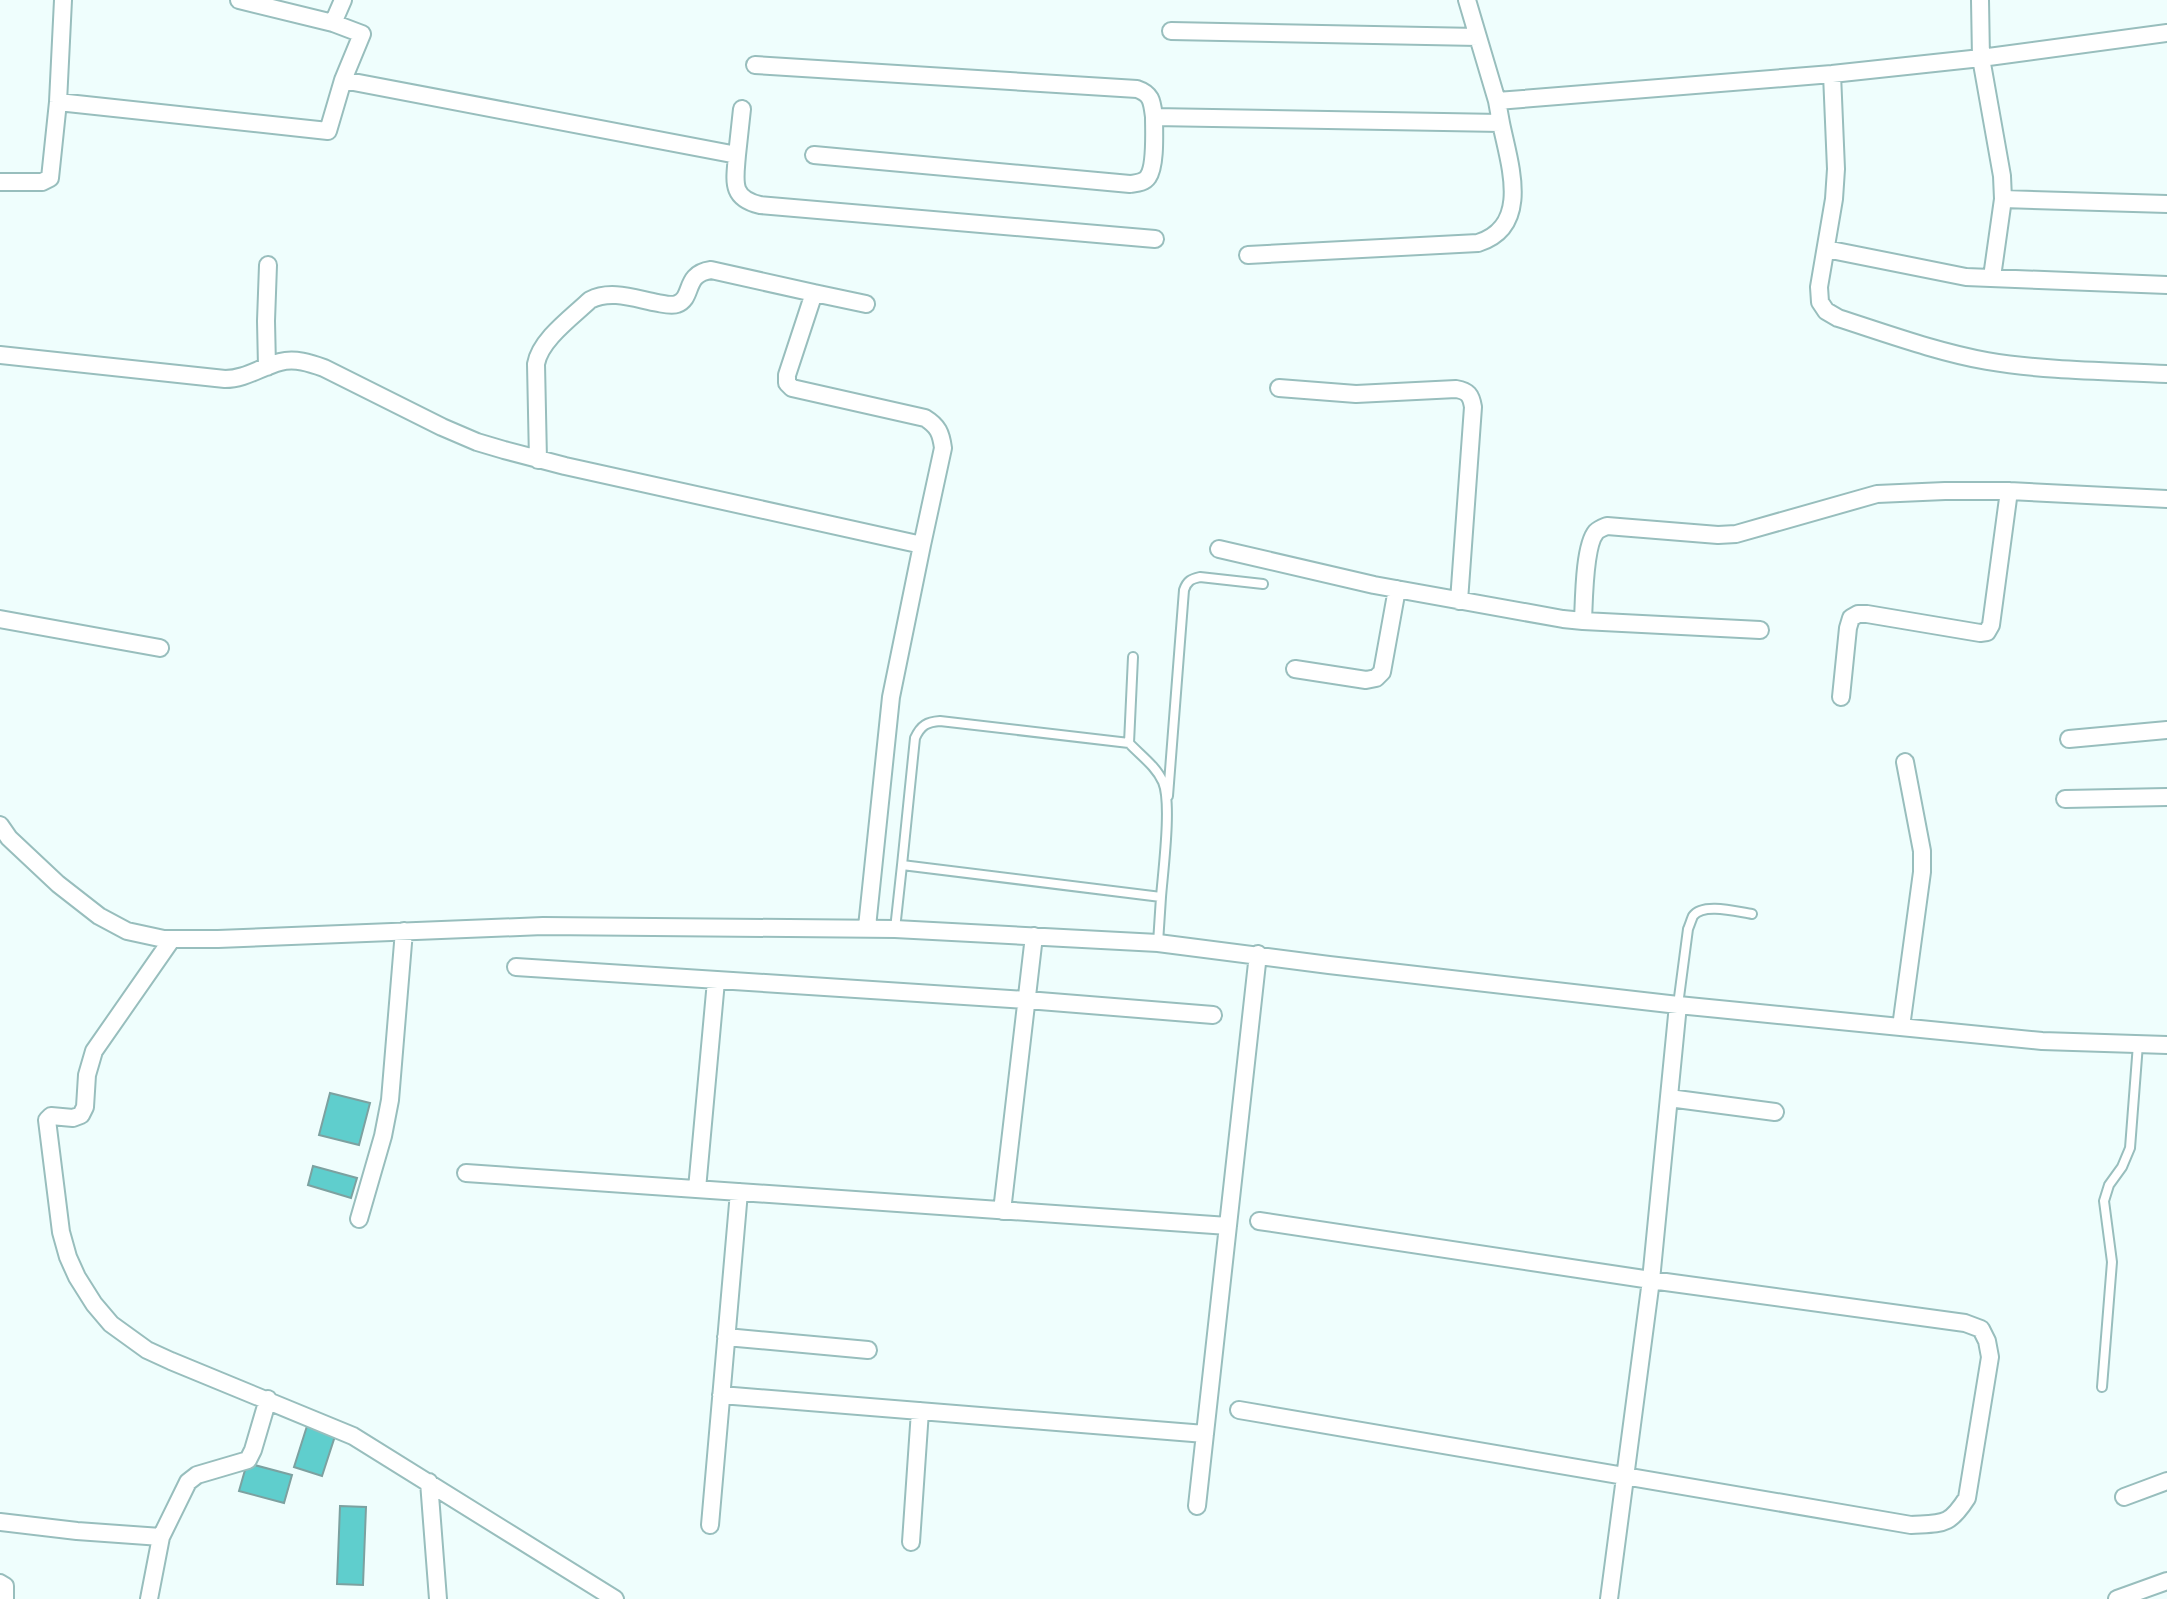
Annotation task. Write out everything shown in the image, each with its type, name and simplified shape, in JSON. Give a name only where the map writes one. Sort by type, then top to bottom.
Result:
[{"type":"street","points":[[0,182],[42,182],[50,178],[58,102],[63,0]]},
{"type":"street","points":[[58,102],[328,131],[343,80],[362,34],[333,23],[239,0]]},
{"type":"street","points":[[333,23],[343,0]]},
{"type":"street","points":[[1248,255],[1478,243],[1493,238],[1505,226],[1513,202],[1514,183],[1497,101],[1467,0]]},
{"type":"street","points":[[1980,0],[1981,58],[2002,176],[2003,199],[1992,277]]},
{"type":"street","points":[[1171,31],[1478,37]]},
{"type":"street","points":[[1497,101],[1832,74],[2167,33]]},
{"type":"street","points":[[755,65],[1137,89],[1152,98],[1152,167],[1148,177],[1130,184],[814,155]]},
{"type":"street","points":[[1832,74],[1836,169],[1819,287],[1820,302],[1826,311],[1838,318],[1955,355],[1991,362],[2167,374]]},
{"type":"street","points":[[343,80],[737,155]]},
{"type":"street","points":[[742,109],[735,180],[739,196],[747,202],[1155,239]]},
{"type":"street","points":[[1154,117],[1501,123]]},
{"type":"street","points":[[2003,199],[2167,204]]},
{"type":"street","points":[[1826,249],[1966,277],[2167,285]]},
{"type":"street","points":[[267,367],[268,265]]},
{"type":"street","points":[[538,460],[537,356],[546,342],[590,300],[608,295],[666,305],[677,304],[683,299],[692,280],[700,272],[711,270],[866,304]]},
{"type":"street","points":[[814,293],[787,383],[799,391],[925,418],[936,425],[943,448],[891,697],[867,927]]},
{"type":"street","points":[[0,355],[225,379],[246,376],[289,361],[310,363],[466,437],[538,460],[922,545]]},
{"type":"street","points":[[1279,388],[1356,394],[1456,389],[1465,390],[1471,396],[1473,407],[1459,601]]},
{"type":"street","points":[[1583,621],[1591,541],[1597,530],[1607,526],[1736,534],[1877,494],[2009,491],[2167,499]]},
{"type":"street","points":[[1841,697],[1848,628],[1851,618],[1858,614],[1987,632],[1991,625],[2009,491]]},
{"type":"street","points":[[1219,549],[1397,589],[1563,619],[1760,630]]},
{"type":"street","points":[[1295,669],[1366,680],[1376,678],[1382,672],[1397,589]]},
{"type":"street","points":[[0,619],[160,648]]},
{"type":"street","points":[[2069,739],[2167,730]]},
{"type":"street","points":[[1901,1027],[1922,872],[1922,851],[1905,762]]},
{"type":"street","points":[[2065,799],[2167,797]]},
{"type":"street","points":[[0,825],[9,838],[58,884],[99,916],[127,931],[164,939],[543,926],[867,927],[1158,943],[1678,1005],[2042,1041],[2167,1045]]},
{"type":"street","points":[[359,1219],[390,1100],[404,931]]},
{"type":"street","points":[[1002,1211],[1034,936]]},
{"type":"street","points":[[172,939],[94,1051],[81,1115],[73,1118],[51,1116],[47,1120],[61,1232],[77,1277],[111,1324],[147,1350],[353,1436],[615,1599]]},
{"type":"street","points":[[1197,1506],[1258,954]]},
{"type":"street","points":[[516,967],[1213,1015]]},
{"type":"street","points":[[697,1189],[716,981]]},
{"type":"street","points":[[1609,1599],[1651,1280],[1678,1005]]},
{"type":"street","points":[[1669,1098],[1775,1112]]},
{"type":"street","points":[[466,1173],[1228,1226]]},
{"type":"street","points":[[710,1525],[739,1192]]},
{"type":"street","points":[[1239,1410],[1911,1525],[1940,1524],[1955,1516],[1967,1498],[1990,1357],[1981,1329],[1965,1323],[1259,1221]]},
{"type":"street","points":[[726,1337],[868,1350]]},
{"type":"street","points":[[721,1395],[1205,1434]]},
{"type":"street","points":[[149,1599],[161,1537],[181,1493],[197,1475],[244,1462],[251,1456],[268,1399]]},
{"type":"street","points":[[911,1542],[920,1411]]},
{"type":"street","points":[[2124,1497],[2167,1481]]},
{"type":"street","points":[[429,1482],[438,1599]]},
{"type":"street","points":[[0,1522],[161,1537]]},
{"type":"street","points":[[2117,1599],[2167,1581]]},
{"type":"street","points":[[0,1583],[5,1586],[5,1599]]},
{"type":"lane","points":[[1158,943],[1186,583],[1200,577],[1263,584]]},
{"type":"lane","points":[[1129,743],[1133,657]]},
{"type":"lane","points":[[895,929],[915,738],[920,728],[928,722],[1129,743],[1153,767],[1168,796]]},
{"type":"lane","points":[[902,865],[1161,897]]},
{"type":"lane","points":[[1678,1005],[1692,917],[1708,908],[1752,914]]},
{"type":"lane","points":[[2102,1387],[2112,1262],[2104,1201],[2109,1185],[2122,1167],[2130,1148],[2138,1044]]},
{"type":"building","points":[[330,1093],[370,1103],[359,1145],[319,1135]]},
{"type":"building","points":[[313,1166],[357,1178],[351,1198],[308,1185]]},
{"type":"building","points":[[307,1426],[335,1436],[322,1476],[294,1467]]},
{"type":"building","points":[[247,1463],[292,1475],[284,1503],[239,1491]]},
{"type":"building","points":[[340,1506],[366,1507],[363,1585],[337,1584]]}]
